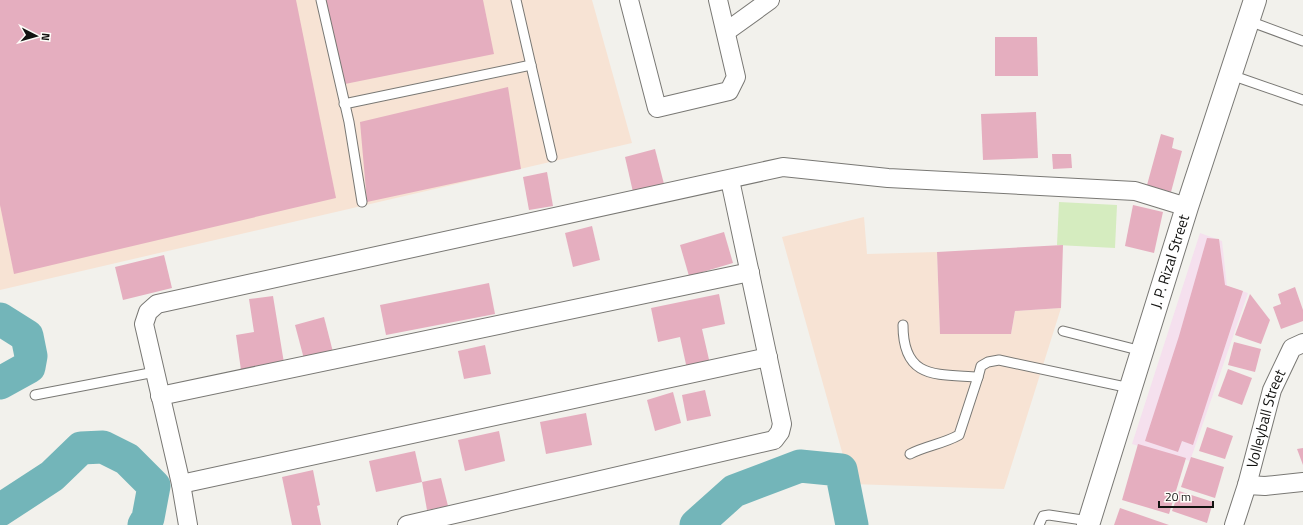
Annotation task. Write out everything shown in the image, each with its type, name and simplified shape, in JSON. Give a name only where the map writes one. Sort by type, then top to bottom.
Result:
[{"type":"main road","name":"J. P. Rizal Street","points":[[1089,523],[1187,207],[1256,0]]},
{"type":"street","points":[[629,0],[657,108],[729,91],[736,77],[727,31],[718,0]]},
{"type":"street","points":[[727,31],[770,0]]},
{"type":"street","points":[[188,525],[181,484],[144,324],[148,312],[157,304],[730,180],[783,167],[888,178],[1135,191],[1187,207]]},
{"type":"street","points":[[407,525],[774,440],[780,432],[782,424],[730,180]]},
{"type":"street","points":[[160,396],[750,272]]},
{"type":"street","name":"Volleyball Street","points":[[1234,525],[1247,485],[1272,390],[1292,348],[1303,343]]},
{"type":"street","points":[[181,484],[768,357]]},
{"type":"street","points":[[1247,485],[1265,486],[1303,482]]},
{"type":"lane","points":[[321,0],[344,104],[362,202]]},
{"type":"lane","points":[[516,0],[552,157]]},
{"type":"lane","points":[[1249,22],[1303,41]]},
{"type":"lane","points":[[344,104],[531,65]]},
{"type":"lane","points":[[1231,75],[1303,100]]},
{"type":"lane","points":[[903,326],[903,336],[907,354],[913,363],[924,371],[936,374],[978,377]]},
{"type":"lane","points":[[1063,331],[1142,351]]},
{"type":"lane","points":[[910,454],[920,449],[951,439],[959,434],[981,366],[988,362],[999,360],[1130,388]]},
{"type":"lane","points":[[35,395],[155,372]]},
{"type":"lane","points":[[1038,525],[1043,516],[1049,515],[1089,523]]},
{"type":"shaded area","points":[[0,0],[592,0],[632,143],[0,290]]},
{"type":"shaded area","points":[[864,217],[867,254],[937,252],[940,334],[1011,334],[1015,311],[1061,308],[1004,489],[851,484],[782,237]]},
{"type":"shaded area","points":[[1200,233],[1222,241],[1227,286],[1248,293],[1190,461],[1132,444]]},
{"type":"green space","points":[[1059,202],[1117,205],[1115,248],[1057,245]]},
{"type":"building","points":[[0,0],[296,0],[336,198],[14,274],[0,205]]},
{"type":"building","points":[[326,0],[483,0],[494,54],[345,84]]},
{"type":"building","points":[[995,37],[1037,37],[1038,76],[995,76]]},
{"type":"building","points":[[508,87],[521,169],[367,202],[360,122]]},
{"type":"building","points":[[1036,112],[1038,158],[983,160],[981,114]]},
{"type":"building","points":[[1161,134],[1174,138],[1172,148],[1182,151],[1171,192],[1147,185]]},
{"type":"building","points":[[655,149],[664,184],[633,192],[625,157]]},
{"type":"building","points":[[1052,154],[1071,154],[1072,168],[1053,169]]},
{"type":"building","points":[[547,172],[553,206],[529,210],[523,177]]},
{"type":"building","points":[[1133,205],[1163,212],[1154,253],[1125,246]]},
{"type":"building","points":[[592,226],[600,260],[573,267],[565,233]]},
{"type":"building","points":[[724,232],[733,263],[689,276],[680,245]]},
{"type":"building","points":[[1207,238],[1219,239],[1225,285],[1243,291],[1193,445],[1182,441],[1178,452],[1145,441],[1179,336]]},
{"type":"building","points":[[1063,245],[1061,308],[1015,311],[1011,334],[940,334],[937,252]]},
{"type":"building","points":[[164,255],[172,288],[123,300],[115,267]]},
{"type":"building","points":[[489,283],[495,314],[386,335],[380,305]]},
{"type":"building","points":[[1295,287],[1303,310],[1303,321],[1281,329],[1273,307],[1281,304],[1278,294]]},
{"type":"building","points":[[719,294],[725,324],[702,329],[710,364],[687,369],[680,337],[658,342],[651,308]]},
{"type":"building","points":[[1250,294],[1270,320],[1261,344],[1235,335]]},
{"type":"building","points":[[273,296],[284,363],[241,370],[236,335],[254,332],[249,299]]},
{"type":"building","points":[[324,317],[333,352],[304,359],[295,325]]},
{"type":"building","points":[[1234,342],[1261,349],[1255,372],[1228,365]]},
{"type":"building","points":[[485,345],[491,374],[464,379],[458,351]]},
{"type":"building","points":[[1228,369],[1252,378],[1242,405],[1218,396]]},
{"type":"building","points":[[705,390],[711,416],[687,421],[682,395]]},
{"type":"building","points":[[673,392],[681,423],[655,431],[647,400]]},
{"type":"building","points":[[586,413],[592,445],[546,454],[540,422]]},
{"type":"building","points":[[1207,427],[1233,436],[1225,459],[1199,451]]},
{"type":"building","points":[[499,431],[505,461],[465,471],[458,440]]},
{"type":"building","points":[[1138,444],[1186,458],[1169,514],[1122,500]]},
{"type":"building","points":[[1303,448],[1303,465],[1297,449]]},
{"type":"building","points":[[415,451],[422,482],[376,492],[369,461]]},
{"type":"building","points":[[1191,457],[1224,467],[1215,498],[1181,487]]},
{"type":"building","points":[[313,470],[320,505],[317,506],[321,525],[292,525],[282,477]]},
{"type":"building","points":[[441,478],[448,506],[427,510],[422,482]]},
{"type":"building","points":[[1179,491],[1213,502],[1207,523],[1172,511]]},
{"type":"building","points":[[1120,508],[1169,525],[1114,525]]},
{"type":"waterway","points":[[0,319],[27,336],[31,356],[29,367],[0,383]]},
{"type":"waterway","points":[[0,510],[52,476],[81,448],[103,447],[127,459],[154,486],[148,518],[144,525]]},
{"type":"waterway","points":[[696,525],[734,491],[800,466],[841,470],[852,525]]}]
